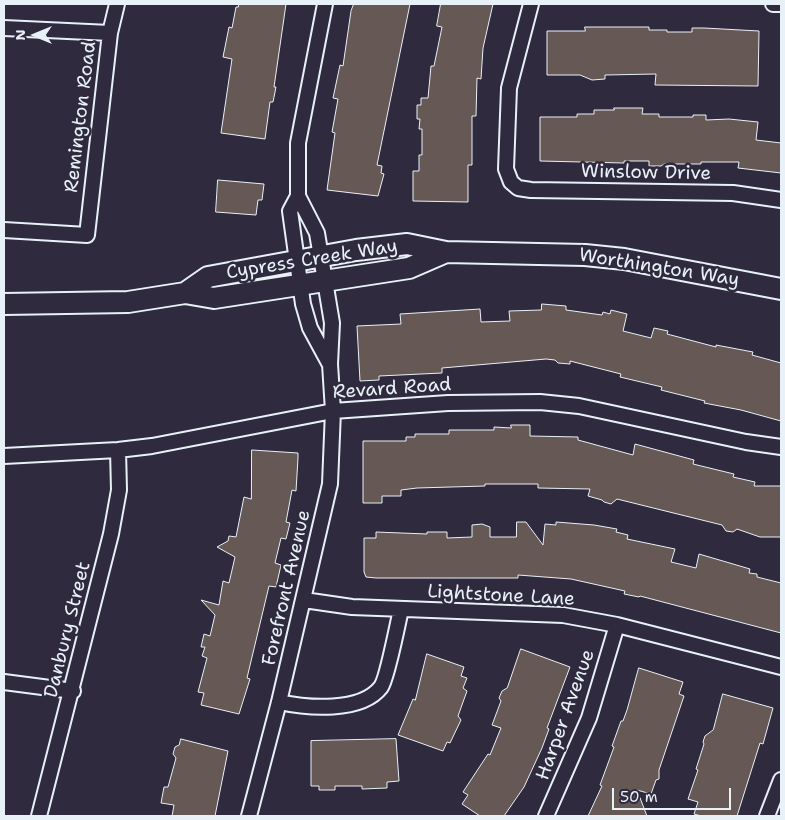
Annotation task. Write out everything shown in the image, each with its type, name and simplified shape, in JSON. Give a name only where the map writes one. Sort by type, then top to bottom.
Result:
[{"type":"street","name":"Remington Road","points":[[4,230],[87,235],[110,33],[117,4]]},
{"type":"street","name":"Forefront Avenue","points":[[249,816],[304,600],[330,484],[334,411],[330,364],[332,323],[317,233],[298,196],[298,143],[325,4]]},
{"type":"street","name":"Winslow Drive","points":[[531,4],[510,88],[506,168],[511,182],[518,188],[530,190],[733,193],[781,200]]},
{"type":"street","points":[[772,4],[781,4]]},
{"type":"street","points":[[4,28],[110,33]]},
{"type":"street","name":"Forefront Avenue","points":[[298,196],[290,211],[303,304],[310,328],[330,364]]},
{"type":"street","name":"Cypress Creek Way","points":[[185,293],[208,277],[320,257],[407,244],[446,252]]},
{"type":"street","name":"Cypress Creek Way","points":[[185,293],[214,298],[300,286],[410,268],[446,252]]},
{"type":"street","name":"Worthington Way","points":[[446,252],[585,255],[624,259],[781,289]]},
{"type":"street","points":[[4,304],[128,302],[185,293]]},
{"type":"street","name":"Revard Road","points":[[4,456],[118,450],[152,446],[334,411],[448,402],[540,402],[579,406],[746,442],[781,447]]},
{"type":"street","name":"Danbury Street","points":[[39,816],[73,691],[116,510],[119,490],[118,450]]},
{"type":"street","name":"Lightstone Lane","points":[[304,600],[352,607],[563,615],[617,625],[781,667]]},
{"type":"street","points":[[279,702],[307,708],[349,704],[369,698],[382,686],[401,609]]},
{"type":"street","name":"Harper Avenue","points":[[546,816],[589,718],[617,625]]},
{"type":"street","points":[[4,682],[73,691]]},
{"type":"street","points":[[767,816],[781,780]]},
{"type":"building","points":[[239,4],[286,4],[274,87],[276,87],[273,102],[270,102],[265,139],[221,133],[232,59],[223,57],[229,27],[232,28],[236,7]]},
{"type":"building","points":[[354,4],[410,4],[377,165],[382,166],[381,173],[384,174],[378,196],[327,190],[335,133],[332,132],[338,99],[333,98],[340,65],[343,66],[351,11]]},
{"type":"building","points":[[441,4],[493,4],[483,48],[481,79],[477,78],[476,116],[472,116],[472,165],[468,165],[468,202],[413,201],[413,171],[419,171],[419,155],[422,155],[422,129],[419,129],[420,119],[417,119],[417,105],[421,105],[421,98],[428,98],[431,66],[434,66],[442,27],[437,26]]},
{"type":"building","points":[[585,27],[649,27],[649,30],[667,30],[667,32],[692,32],[692,28],[759,31],[758,86],[655,85],[656,74],[605,75],[605,79],[592,80],[580,75],[547,75],[547,31],[585,31]]},
{"type":"building","points":[[614,108],[643,108],[642,114],[659,114],[659,117],[706,115],[706,120],[729,119],[758,122],[756,140],[781,143],[781,173],[738,168],[739,162],[701,162],[701,164],[649,166],[649,161],[624,161],[624,163],[540,161],[540,117],[577,117],[577,114],[594,114],[594,110],[614,110]]},
{"type":"building","points":[[218,180],[264,184],[262,200],[258,200],[256,215],[216,212]]},
{"type":"building","points":[[542,304],[566,306],[566,310],[602,315],[603,312],[610,314],[611,310],[627,314],[623,331],[651,338],[654,328],[668,331],[667,334],[716,347],[716,345],[753,352],[752,355],[781,363],[781,421],[741,410],[704,403],[705,401],[661,390],[662,387],[620,377],[621,374],[570,361],[570,364],[546,359],[442,368],[442,373],[379,376],[379,380],[360,381],[357,326],[401,324],[400,314],[480,309],[481,322],[510,321],[509,311],[541,310]]},
{"type":"building","points":[[511,425],[530,425],[530,436],[578,437],[578,440],[633,455],[635,444],[694,460],[693,464],[734,474],[733,477],[755,482],[754,486],[781,486],[781,537],[760,537],[737,529],[733,532],[726,531],[722,525],[617,499],[611,504],[588,496],[590,489],[538,488],[538,484],[485,484],[485,486],[417,488],[401,490],[401,496],[382,496],[382,503],[363,503],[363,441],[406,441],[406,437],[415,437],[415,434],[449,434],[449,430],[494,430],[494,427],[511,428]]},
{"type":"building","points":[[252,450],[298,453],[298,458],[296,491],[292,490],[286,522],[290,523],[286,539],[281,538],[275,563],[281,565],[276,587],[269,586],[247,678],[250,679],[239,714],[201,705],[204,693],[198,692],[207,658],[202,656],[205,647],[201,647],[204,634],[210,636],[215,615],[201,600],[219,605],[223,581],[229,583],[235,557],[217,547],[228,541],[229,536],[236,537],[244,497],[251,499]]},
{"type":"building","points":[[517,522],[526,522],[543,545],[545,524],[556,525],[556,522],[594,525],[617,529],[616,532],[628,535],[627,539],[675,549],[671,562],[696,568],[699,554],[750,569],[749,573],[757,574],[757,577],[781,583],[781,633],[640,596],[624,594],[625,591],[571,579],[518,575],[518,578],[376,578],[366,577],[364,572],[364,538],[376,538],[376,532],[427,534],[427,532],[447,532],[447,538],[472,537],[472,525],[482,524],[490,527],[490,537],[516,537]]},
{"type":"building","points":[[521,649],[570,667],[547,728],[549,729],[542,748],[524,787],[504,816],[480,816],[462,804],[468,795],[463,792],[488,754],[490,755],[501,728],[492,725],[501,701],[499,698],[502,691],[507,688]]},
{"type":"building","points":[[427,654],[464,667],[461,676],[467,678],[463,688],[467,691],[458,716],[461,720],[450,743],[447,742],[443,751],[398,735],[413,699],[415,700]]},
{"type":"building","points":[[639,668],[683,682],[679,694],[684,696],[659,770],[659,779],[656,780],[651,794],[637,790],[647,816],[588,816],[602,786],[600,785],[614,747],[612,746],[627,710]]},
{"type":"building","points":[[723,694],[773,708],[763,744],[760,743],[737,816],[701,816],[694,814],[698,802],[688,799],[698,770],[696,769],[705,736],[713,730]]},
{"type":"building","points":[[181,739],[228,751],[215,816],[172,816],[174,805],[161,803],[164,787],[168,787],[176,758],[173,754],[175,747],[179,745]]},
{"type":"building","points":[[396,739],[399,781],[387,782],[387,788],[362,789],[362,786],[335,786],[335,790],[319,790],[319,786],[311,786],[311,741]]}]
